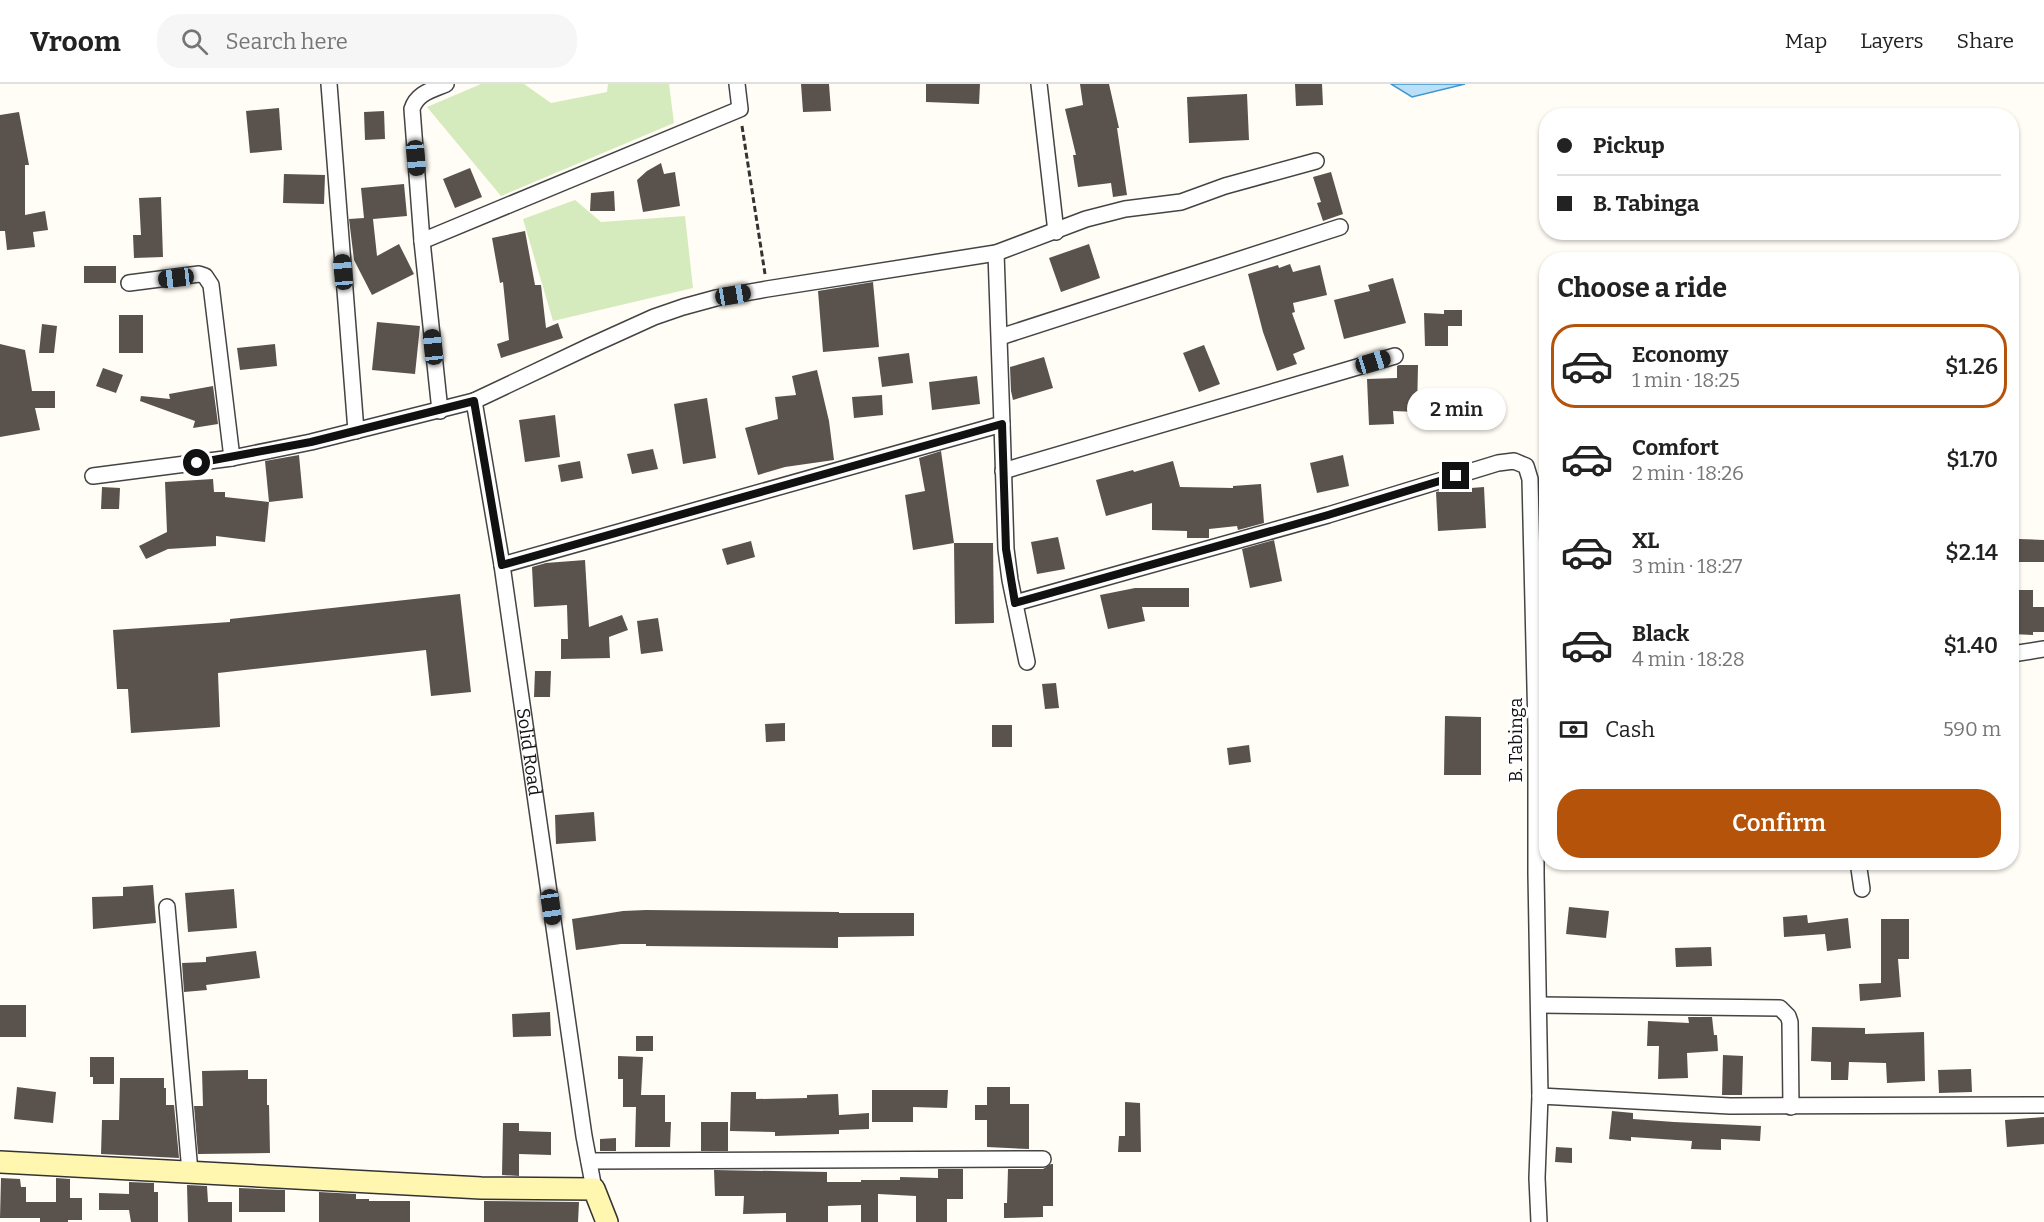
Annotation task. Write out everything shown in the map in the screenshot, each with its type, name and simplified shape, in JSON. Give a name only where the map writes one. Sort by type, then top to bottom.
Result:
[{"type":"street","points":[[328,84],[356,430]]},
{"type":"street","points":[[440,411],[422,240],[412,109],[424,93],[446,84]]},
{"type":"street","points":[[422,240],[740,109],[737,84]]},
{"type":"street","points":[[1039,84],[1056,232]]},
{"type":"street","points":[[93,476],[232,458],[311,442],[440,411],[474,401],[654,317],[683,307],[716,298],[767,289],[996,253],[1086,219],[1125,209],[1181,202],[1225,186],[1317,161]]},
{"type":"street","points":[[1000,337],[1340,227]]},
{"type":"street","points":[[996,253],[1006,549],[1027,662]]},
{"type":"street","points":[[129,284],[199,274],[211,285],[232,458]]},
{"type":"street","points":[[1003,471],[1395,356]]},
{"type":"street","name":"Solid Road","points":[[474,401],[502,565],[589,1161],[594,1189],[607,1222]]},
{"type":"street","points":[[502,565],[1002,424]]},
{"type":"street","name":"B. Tabinga","points":[[1015,603],[1328,515],[1498,463],[1514,461],[1526,466],[1530,479],[1536,728],[1539,1222]]},
{"type":"street","points":[[2019,653],[2044,649]]},
{"type":"street","points":[[1859,870],[1863,889]]},
{"type":"street","points":[[167,907],[190,1172]]},
{"type":"street","points":[[1539,1005],[1780,1008],[1788,1016],[1790,1022],[1791,1107]]},
{"type":"street","points":[[1540,1096],[1730,1106],[2044,1105]]},
{"type":"street","points":[[589,1161],[1043,1159]]},
{"type":"street","points":[[0,1162],[481,1188],[594,1189]]},
{"type":"path","points":[[740,109],[767,289]]},
{"type":"green space","points":[[481,84],[524,84],[551,103],[607,92],[608,84],[669,84],[674,123],[501,196],[427,107]]},
{"type":"green space","points":[[575,200],[601,222],[685,216],[693,288],[553,321],[523,219]]},
{"type":"water","points":[[1391,84],[1465,84],[1412,97]]},
{"type":"building","points":[[801,84],[829,84],[831,111],[803,112]]},
{"type":"building","points":[[926,84],[980,84],[979,104],[926,102]]},
{"type":"building","points":[[1080,84],[1109,84],[1119,128],[1117,128],[1127,195],[1113,197],[1111,183],[1078,187],[1073,155],[1076,155],[1065,109],[1083,105]]},
{"type":"building","points":[[1295,84],[1322,84],[1323,105],[1296,106]]},
{"type":"building","points":[[1247,94],[1249,140],[1189,143],[1187,97]]},
{"type":"building","points":[[279,108],[282,150],[250,153],[246,111]]},
{"type":"building","points":[[384,111],[385,139],[365,140],[364,112]]},
{"type":"building","points":[[19,112],[29,165],[25,165],[25,215],[45,211],[48,230],[33,232],[35,247],[7,250],[5,231],[0,231],[0,115]]},
{"type":"building","points":[[661,163],[664,174],[675,172],[680,206],[643,212],[637,180]]},
{"type":"building","points":[[470,168],[482,197],[455,208],[443,179]]},
{"type":"building","points":[[1331,172],[1343,214],[1323,221],[1317,203],[1321,202],[1313,177]]},
{"type":"building","points":[[284,174],[325,175],[324,204],[283,203]]},
{"type":"building","points":[[404,184],[407,216],[373,219],[377,256],[399,244],[414,274],[372,295],[354,260],[349,219],[364,218],[361,188]]},
{"type":"building","points":[[614,191],[615,211],[590,211],[591,193]]},
{"type":"building","points":[[161,197],[163,257],[134,258],[133,235],[141,235],[139,198]]},
{"type":"building","points":[[525,231],[535,285],[541,285],[546,328],[558,323],[563,338],[501,358],[497,344],[509,340],[503,282],[500,283],[492,238]]},
{"type":"building","points":[[1089,244],[1100,278],[1061,292],[1049,258]]},
{"type":"building","points":[[1290,264],[1293,272],[1320,265],[1327,295],[1293,303],[1295,312],[1292,313],[1305,349],[1293,354],[1297,364],[1277,371],[1263,332],[1248,274],[1278,265],[1279,268]]},
{"type":"building","points":[[84,266],[116,266],[116,283],[84,283]]},
{"type":"building","points":[[1393,278],[1406,323],[1344,339],[1334,300],[1370,291],[1368,285]]},
{"type":"building","points":[[873,282],[879,347],[823,352],[818,291]]},
{"type":"building","points":[[1444,310],[1462,310],[1462,326],[1448,326],[1448,346],[1425,346],[1424,313],[1444,314]]},
{"type":"building","points":[[119,315],[143,315],[143,353],[119,353]]},
{"type":"building","points":[[377,322],[420,326],[415,374],[372,370]]},
{"type":"building","points":[[42,324],[57,326],[54,353],[39,353]]},
{"type":"building","points":[[0,344],[25,350],[32,391],[55,391],[55,408],[35,408],[40,430],[0,437]]},
{"type":"building","points":[[275,344],[277,366],[240,370],[237,348]]},
{"type":"building","points":[[1204,345],[1220,384],[1199,392],[1183,353]]},
{"type":"building","points":[[909,353],[913,383],[882,387],[878,357]]},
{"type":"building","points":[[1044,357],[1053,388],[1013,400],[1010,367]]},
{"type":"building","points":[[1418,365],[1417,412],[1393,411],[1394,424],[1369,425],[1367,379],[1397,378],[1397,366]]},
{"type":"building","points":[[103,368],[123,375],[116,393],[96,386]]},
{"type":"building","points":[[817,370],[829,421],[834,460],[785,467],[758,475],[745,428],[778,419],[775,397],[796,395],[792,376]]},
{"type":"building","points":[[977,376],[980,404],[932,410],[929,382]]},
{"type":"building","points":[[213,386],[218,424],[193,428],[195,421],[140,401],[141,396],[170,399],[169,394]]},
{"type":"building","points":[[882,395],[883,415],[854,418],[852,397]]},
{"type":"building","points":[[707,398],[716,458],[683,464],[674,404]]},
{"type":"building","points":[[555,415],[560,457],[525,462],[519,420]]},
{"type":"building","points":[[653,449],[658,469],[632,474],[627,454]]},
{"type":"building","points":[[941,451],[954,543],[913,550],[905,495],[925,491],[919,458]]},
{"type":"building","points":[[299,455],[303,498],[269,502],[265,461]]},
{"type":"building","points":[[1343,455],[1349,486],[1317,493],[1310,463]]},
{"type":"building","points":[[580,461],[583,478],[561,482],[558,465]]},
{"type":"building","points":[[1173,461],[1180,487],[1233,488],[1233,486],[1261,484],[1264,523],[1238,530],[1237,526],[1209,529],[1209,538],[1187,538],[1187,531],[1152,530],[1152,503],[1106,516],[1096,480]]},
{"type":"building","points":[[213,479],[214,492],[225,492],[225,497],[269,502],[265,542],[216,536],[216,546],[168,549],[146,559],[139,546],[167,532],[165,482]]},
{"type":"building","points":[[102,487],[120,488],[119,509],[101,509]]},
{"type":"building","points":[[1484,487],[1486,528],[1438,531],[1436,492]]},
{"type":"building","points":[[1058,537],[1065,569],[1037,574],[1031,542]]},
{"type":"building","points":[[2019,539],[2044,540],[2044,562],[2019,562]]},
{"type":"building","points":[[1274,540],[1282,581],[1250,588],[1242,549]]},
{"type":"building","points":[[751,541],[755,557],[727,565],[722,549]]},
{"type":"building","points":[[954,543],[993,543],[994,623],[955,624]]},
{"type":"building","points":[[585,560],[589,627],[622,615],[628,630],[609,637],[610,658],[561,659],[561,639],[568,639],[567,605],[534,607],[532,567],[546,563]]},
{"type":"building","points":[[1135,588],[1189,588],[1189,607],[1142,607],[1145,621],[1108,629],[1100,595]]},
{"type":"building","points":[[2019,590],[2033,590],[2033,607],[2044,607],[2044,632],[2033,632],[2033,635],[2019,634]]},
{"type":"building","points":[[460,594],[471,692],[431,696],[426,650],[218,673],[220,727],[131,733],[128,689],[117,689],[113,630],[230,622],[230,619]]},
{"type":"building","points":[[658,618],[663,651],[641,654],[637,621]]},
{"type":"building","points":[[535,671],[551,671],[550,697],[534,697]]},
{"type":"building","points":[[1056,683],[1059,708],[1045,709],[1042,684]]},
{"type":"building","points":[[1445,716],[1481,717],[1481,775],[1444,775]]},
{"type":"building","points":[[785,723],[785,741],[766,742],[765,724]]},
{"type":"building","points":[[992,725],[1012,725],[1012,747],[992,747]]},
{"type":"building","points":[[1249,745],[1251,762],[1229,765],[1227,748]]},
{"type":"building","points":[[594,812],[596,841],[556,844],[555,815]]},
{"type":"building","points":[[153,885],[156,923],[93,929],[92,897],[123,896],[123,887]]},
{"type":"building","points":[[234,889],[237,928],[188,932],[185,893]]},
{"type":"building","points":[[1569,907],[1609,911],[1606,938],[1566,934]]},
{"type":"building","points":[[646,910],[914,913],[914,936],[838,937],[838,948],[621,944],[576,950],[572,919]]},
{"type":"building","points":[[1807,915],[1808,923],[1848,918],[1851,948],[1827,951],[1825,934],[1784,937],[1783,917]]},
{"type":"building","points":[[1881,919],[1909,919],[1909,959],[1898,959],[1901,997],[1860,1001],[1859,984],[1881,983]]},
{"type":"building","points":[[1711,947],[1712,966],[1676,967],[1675,948]]},
{"type":"building","points":[[256,951],[260,978],[206,985],[207,990],[184,992],[182,963],[206,962],[206,957]]},
{"type":"building","points":[[0,1005],[26,1005],[26,1037],[0,1037]]},
{"type":"building","points":[[550,1012],[551,1036],[513,1037],[512,1014]]},
{"type":"building","points":[[1688,1017],[1712,1017],[1718,1051],[1687,1053],[1688,1078],[1658,1079],[1659,1046],[1647,1046],[1648,1021],[1689,1023]]},
{"type":"building","points":[[1812,1027],[1865,1028],[1865,1034],[1924,1032],[1925,1081],[1887,1083],[1886,1063],[1849,1062],[1848,1080],[1831,1080],[1831,1062],[1811,1061]]},
{"type":"building","points":[[636,1036],[653,1036],[653,1051],[636,1051]]},
{"type":"building","points":[[1723,1055],[1743,1056],[1742,1095],[1722,1095]]},
{"type":"building","points":[[618,1056],[643,1057],[641,1095],[665,1095],[665,1122],[671,1122],[670,1147],[635,1147],[636,1107],[623,1107],[623,1079],[618,1079]]},
{"type":"building","points":[[90,1057],[114,1057],[114,1084],[93,1084],[93,1077],[90,1077]]},
{"type":"building","points":[[1971,1069],[1972,1092],[1939,1093],[1938,1070]]},
{"type":"building","points":[[248,1070],[248,1079],[267,1079],[270,1153],[198,1154],[194,1106],[203,1106],[202,1071]]},
{"type":"building","points":[[120,1078],[164,1078],[166,1105],[174,1105],[179,1158],[101,1154],[102,1120],[119,1120]]},
{"type":"building","points":[[17,1087],[56,1092],[53,1123],[14,1119]]},
{"type":"building","points":[[987,1087],[1010,1087],[1010,1104],[1029,1104],[1029,1149],[987,1147],[987,1120],[975,1120],[975,1105],[987,1105]]},
{"type":"building","points":[[872,1090],[948,1090],[947,1108],[913,1107],[913,1122],[872,1122]]},
{"type":"building","points":[[731,1092],[756,1092],[756,1099],[807,1098],[807,1095],[838,1094],[839,1115],[869,1113],[869,1129],[839,1130],[839,1134],[775,1136],[775,1132],[730,1131]]},
{"type":"building","points":[[1125,1102],[1140,1103],[1141,1152],[1118,1152],[1119,1136],[1125,1136]]},
{"type":"building","points":[[1612,1111],[1633,1113],[1633,1119],[1761,1126],[1760,1141],[1721,1139],[1721,1150],[1691,1149],[1692,1141],[1631,1137],[1631,1141],[1609,1139]]},
{"type":"building","points":[[2044,1117],[2044,1144],[2007,1147],[2005,1120]]},
{"type":"building","points":[[701,1122],[728,1122],[728,1151],[701,1151]]},
{"type":"building","points":[[503,1123],[519,1123],[519,1131],[551,1132],[551,1155],[519,1154],[519,1176],[502,1175]]},
{"type":"building","points":[[616,1138],[616,1151],[600,1151],[600,1139]]},
{"type":"building","points":[[1556,1147],[1572,1148],[1572,1163],[1555,1162]]},
{"type":"building","points":[[1053,1164],[1053,1206],[1043,1206],[1043,1217],[1004,1218],[1008,1169],[1043,1169]]},
{"type":"building","points":[[938,1169],[963,1169],[963,1199],[947,1199],[947,1222],[916,1222],[916,1196],[878,1194],[878,1222],[861,1222],[861,1205],[828,1206],[828,1222],[786,1222],[786,1213],[743,1214],[744,1196],[715,1196],[714,1170],[827,1172],[827,1182],[861,1182],[861,1180],[900,1180],[900,1177],[938,1178]]},
{"type":"building","points":[[1,1178],[20,1179],[21,1187],[26,1187],[26,1202],[56,1202],[56,1178],[70,1179],[70,1198],[82,1198],[82,1220],[40,1222],[40,1218],[0,1218]]},
{"type":"building","points":[[129,1182],[154,1183],[154,1192],[158,1192],[158,1222],[131,1222],[129,1210],[99,1210],[99,1193],[129,1194]]},
{"type":"building","points":[[187,1185],[207,1186],[208,1202],[232,1202],[232,1222],[188,1222]]},
{"type":"building","points":[[239,1188],[285,1190],[285,1212],[239,1212]]},
{"type":"building","points":[[319,1192],[356,1194],[356,1199],[369,1199],[369,1201],[410,1201],[410,1222],[319,1222]]},
{"type":"building","points":[[484,1201],[579,1202],[578,1222],[484,1222]]},
{"type":"route","points":[[197,463],[311,442],[474,401],[502,565],[1002,424],[1006,549],[1015,603],[1328,515],[1456,476]]}]
